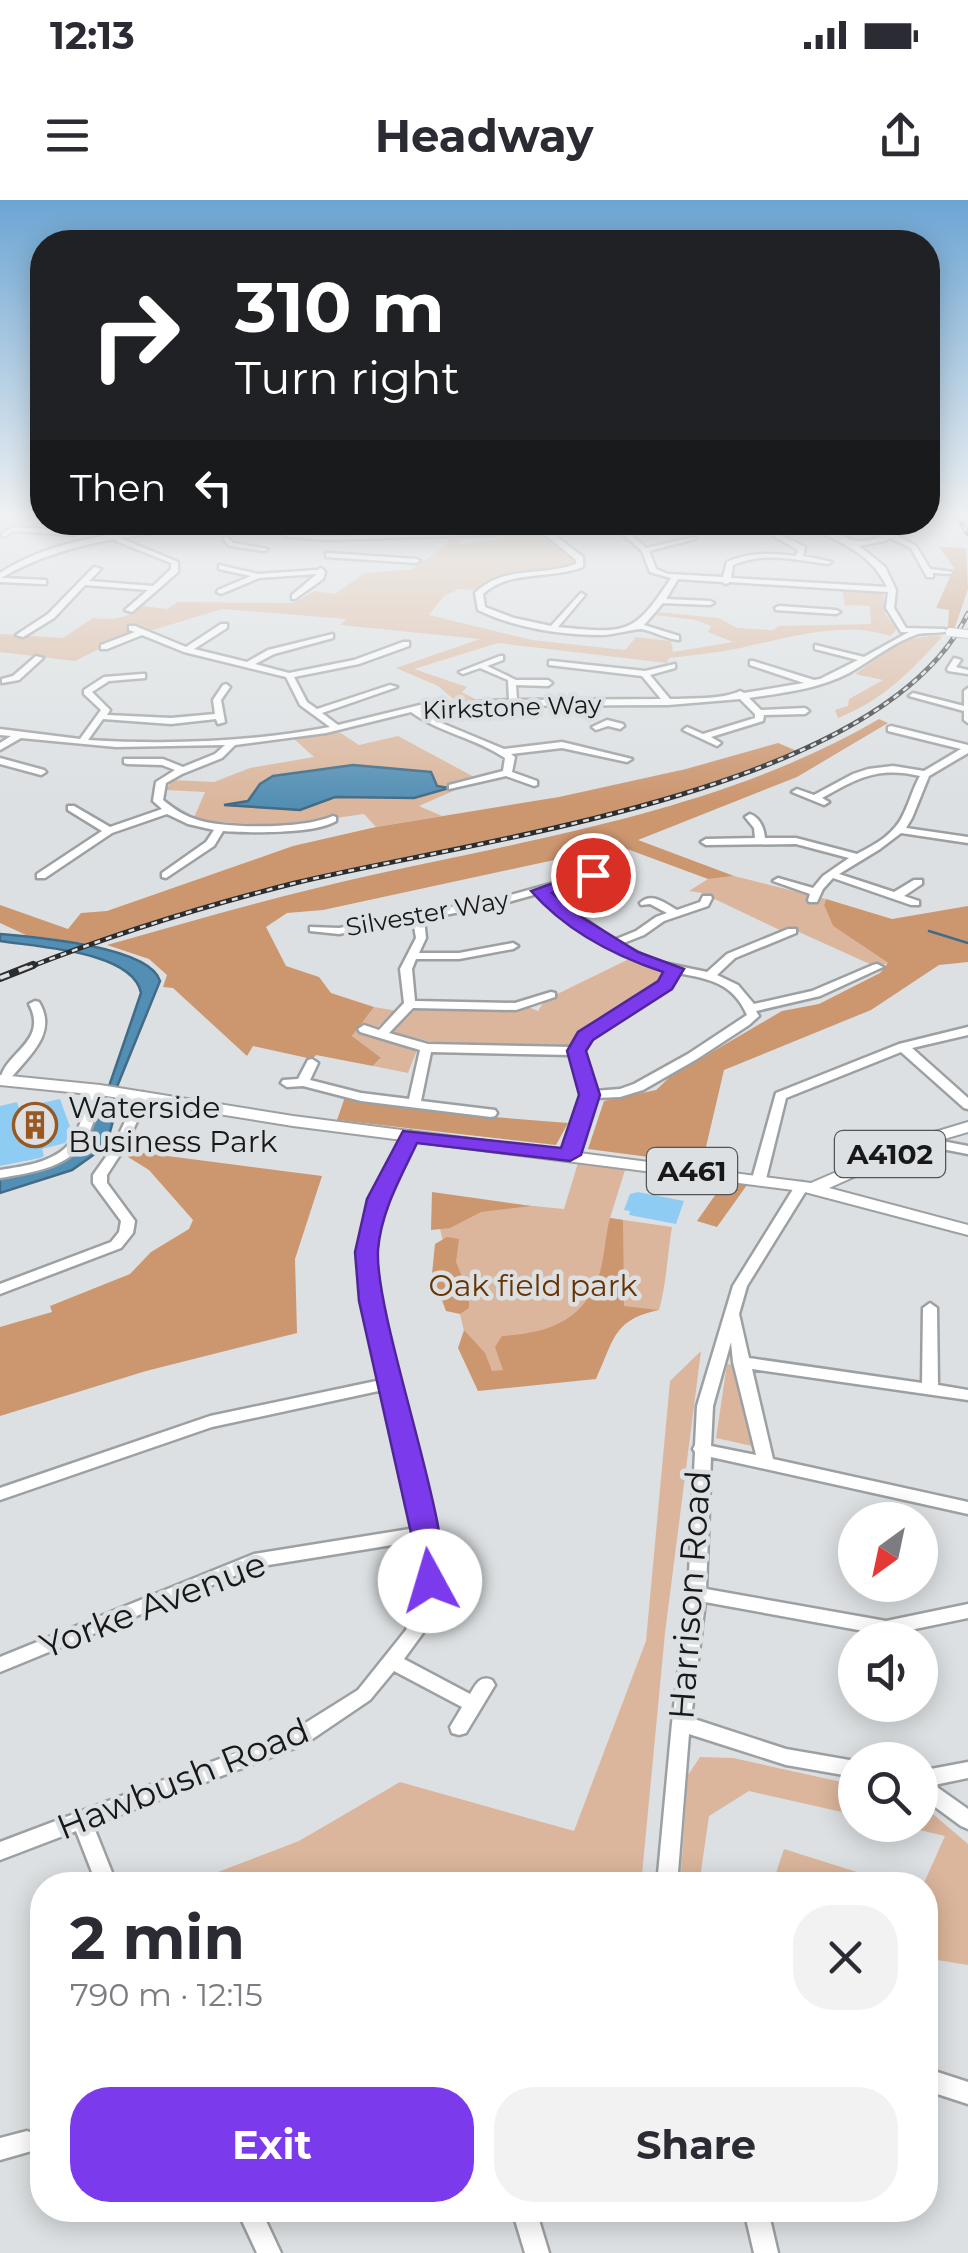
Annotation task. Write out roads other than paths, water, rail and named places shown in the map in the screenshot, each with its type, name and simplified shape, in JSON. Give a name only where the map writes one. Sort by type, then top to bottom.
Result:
[{"type":"main road","name":"A461","points":[[1,1080],[809,1187],[968,1230]]},
{"type":"main road","name":"A4102","points":[[809,1187],[921,1140],[968,1127]]},
{"type":"street","points":[[20,635],[35,629],[56,612]]},
{"type":"street","points":[[488,612],[497,617],[554,626],[606,632],[638,626],[672,634]]},
{"type":"street","points":[[554,626],[567,612]]},
{"type":"street","points":[[638,626],[650,612]]},
{"type":"street","points":[[779,612],[836,612]]},
{"type":"street","points":[[893,612],[893,616],[913,629]]},
{"type":"street","points":[[187,650],[224,626]]},
{"type":"street","name":"Kirkstone Way","points":[[0,732],[82,742],[232,742],[337,728],[412,710],[668,702],[814,683],[867,660],[913,629],[968,634]]},
{"type":"street","points":[[104,647],[136,630],[187,650],[289,675],[356,662],[391,646],[406,644]]},
{"type":"street","points":[[250,663],[303,639],[330,636]]},
{"type":"street","points":[[816,647],[867,660]]},
{"type":"street","points":[[462,672],[500,658]]},
{"type":"street","points":[[5,683],[36,660],[21,660]]},
{"type":"street","points":[[957,660],[951,668],[968,672]]},
{"type":"street","points":[[750,662],[814,683]]},
{"type":"street","points":[[559,665],[644,674],[672,666]]},
{"type":"street","points":[[480,666],[514,682],[548,683]]},
{"type":"street","points":[[644,674],[668,702]]},
{"type":"street","points":[[289,675],[302,703],[337,728]]},
{"type":"street","points":[[82,742],[104,717],[103,705],[86,692],[103,678],[142,676]]},
{"type":"street","points":[[512,704],[514,682]]},
{"type":"street","points":[[316,712],[391,686],[404,691]]},
{"type":"street","points":[[104,717],[220,720],[223,690],[206,693]]},
{"type":"street","points":[[913,696],[967,714],[968,690]]},
{"type":"street","points":[[740,694],[759,713],[805,711]]},
{"type":"street","points":[[609,704],[602,725],[620,726]]},
{"type":"street","points":[[412,710],[437,728],[504,752],[562,745],[622,758],[606,763]]},
{"type":"street","points":[[702,737],[758,721],[759,713]]},
{"type":"street","points":[[890,729],[967,751]]},
{"type":"street","points":[[687,730],[717,743]]},
{"type":"street","points":[[0,747],[19,735]]},
{"type":"street","points":[[232,742],[225,754],[180,769],[160,782],[157,793],[167,812],[189,822],[257,830],[329,824]]},
{"type":"street","points":[[797,792],[820,800],[870,768],[887,766],[925,774],[967,751]]},
{"type":"street","points":[[504,752],[511,761],[507,773]]},
{"type":"street","points":[[0,761],[41,772]]},
{"type":"street","points":[[124,761],[163,762],[180,769]]},
{"type":"street","points":[[16,776],[27,770]]},
{"type":"street","points":[[452,787],[470,786],[507,773],[534,783]]},
{"type":"street","points":[[778,881],[814,896],[833,874],[899,830],[912,813],[925,774]]},
{"type":"street","points":[[69,807],[109,831]]},
{"type":"street","points":[[26,877],[45,878],[109,831],[167,812]]},
{"type":"street","points":[[750,817],[760,828],[760,839]]},
{"type":"street","points":[[189,874],[171,872],[210,844],[221,826]]},
{"type":"street","points":[[899,830],[968,840]]},
{"type":"street","points":[[706,842],[760,839],[811,843],[859,858]]},
{"type":"street","name":"Silvester Way","points":[[314,929],[339,930],[418,917],[539,891],[587,872],[621,878]]},
{"type":"street","points":[[833,874],[915,903]]},
{"type":"street","points":[[896,896],[918,882]]},
{"type":"street","points":[[539,891],[569,917],[647,963],[709,976],[736,988],[753,1016],[740,1028],[646,1085],[626,1092],[589,1095]]},
{"type":"street","points":[[616,943],[674,913],[704,904],[707,898]]},
{"type":"street","points":[[645,903],[650,900],[674,913]]},
{"type":"street","points":[[382,1034],[410,1004],[406,969],[421,938],[418,917]]},
{"type":"street","points":[[709,976],[731,956],[792,931]]},
{"type":"street","points":[[413,956],[508,951]]},
{"type":"street","points":[[751,1008],[791,1004],[826,993],[877,966]]},
{"type":"street","points":[[570,1155],[589,1095],[576,1051],[585,1036],[605,1020],[665,985],[674,969]]},
{"type":"street","points":[[410,1004],[538,1006],[551,995]]},
{"type":"street","points":[[1,1080],[42,1026],[42,1014],[35,1004]]},
{"type":"street","points":[[364,1029],[427,1048],[576,1051]]},
{"type":"street","points":[[758,1180],[780,1096],[903,1047],[968,1031]]},
{"type":"street","points":[[903,1047],[968,1105]]},
{"type":"street","points":[[414,1104],[418,1067],[427,1048]]},
{"type":"street","points":[[303,1082],[312,1063]]},
{"type":"street","points":[[287,1083],[303,1082],[361,1097],[491,1113]]},
{"type":"street","points":[[0,1174],[34,1168],[71,1149],[80,1140],[98,1090]]},
{"type":"street","points":[[0,1288],[116,1245],[126,1233],[128,1221],[100,1183],[100,1175],[120,1147],[142,1096]]},
{"type":"street","name":"Hawbush Road","points":[[0,1851],[298,1738],[364,1695],[414,1634],[430,1581],[425,1533],[370,1301],[366,1252],[378,1199],[410,1135]]},
{"type":"street","points":[[921,1140],[968,1150]]},
{"type":"street","name":"Harrison Road","points":[[668,1872],[680,1722],[697,1594],[701,1449],[709,1386],[740,1286],[809,1187]]},
{"type":"street","points":[[732,1308],[740,1362],[766,1465]]},
{"type":"street","points":[[930,1308],[930,1389]]},
{"type":"street","points":[[740,1362],[968,1395]]},
{"type":"street","points":[[0,1494],[210,1422],[388,1384]]},
{"type":"street","points":[[701,1449],[968,1508]]},
{"type":"street","name":"Yorke Avenue","points":[[0,1665],[254,1561],[425,1533]]},
{"type":"street","points":[[697,1594],[886,1628],[968,1611]]},
{"type":"street","points":[[394,1662],[472,1704]]},
{"type":"street","points":[[459,1727],[486,1686]]},
{"type":"street","points":[[680,1722],[786,1756],[838,1766]]},
{"type":"street","points":[[938,1778],[968,1770]]},
{"type":"street","points":[[938,1796],[968,1820]]},
{"type":"street","points":[[81,1820],[103,1872]]},
{"type":"street","points":[[938,2084],[968,2094]]},
{"type":"street","points":[[0,2149],[27,2142]]},
{"type":"street","points":[[255,2222],[269,2253]]},
{"type":"street","points":[[528,2222],[537,2253]]},
{"type":"street","points":[[759,2222],[766,2253]]},
{"type":"water","points":[[353,765],[431,772],[437,786],[449,788],[414,798],[335,797],[300,810],[224,805],[248,801],[260,784],[273,776]]},
{"type":"water","points":[[0,934],[114,952],[152,969],[160,981],[112,1099],[113,1121],[106,1146],[72,1170],[0,1193],[0,1179],[49,1167],[75,1151],[84,1139],[95,1106],[105,1098],[141,993],[134,979],[103,960],[0,941]]},
{"type":"waterway","points":[[929,931],[968,943]]},
{"type":"railway","points":[[27,968],[126,932],[261,892],[563,826],[666,799],[765,766],[852,725],[922,674],[968,613]]},
{"type":"railway","points":[[0,978],[33,965]]},
{"type":"place","name":"Waterside Business Park","points":[[35,1125]]},
{"type":"park label","name":"Oak field park","points":[[533,1286]]}]
